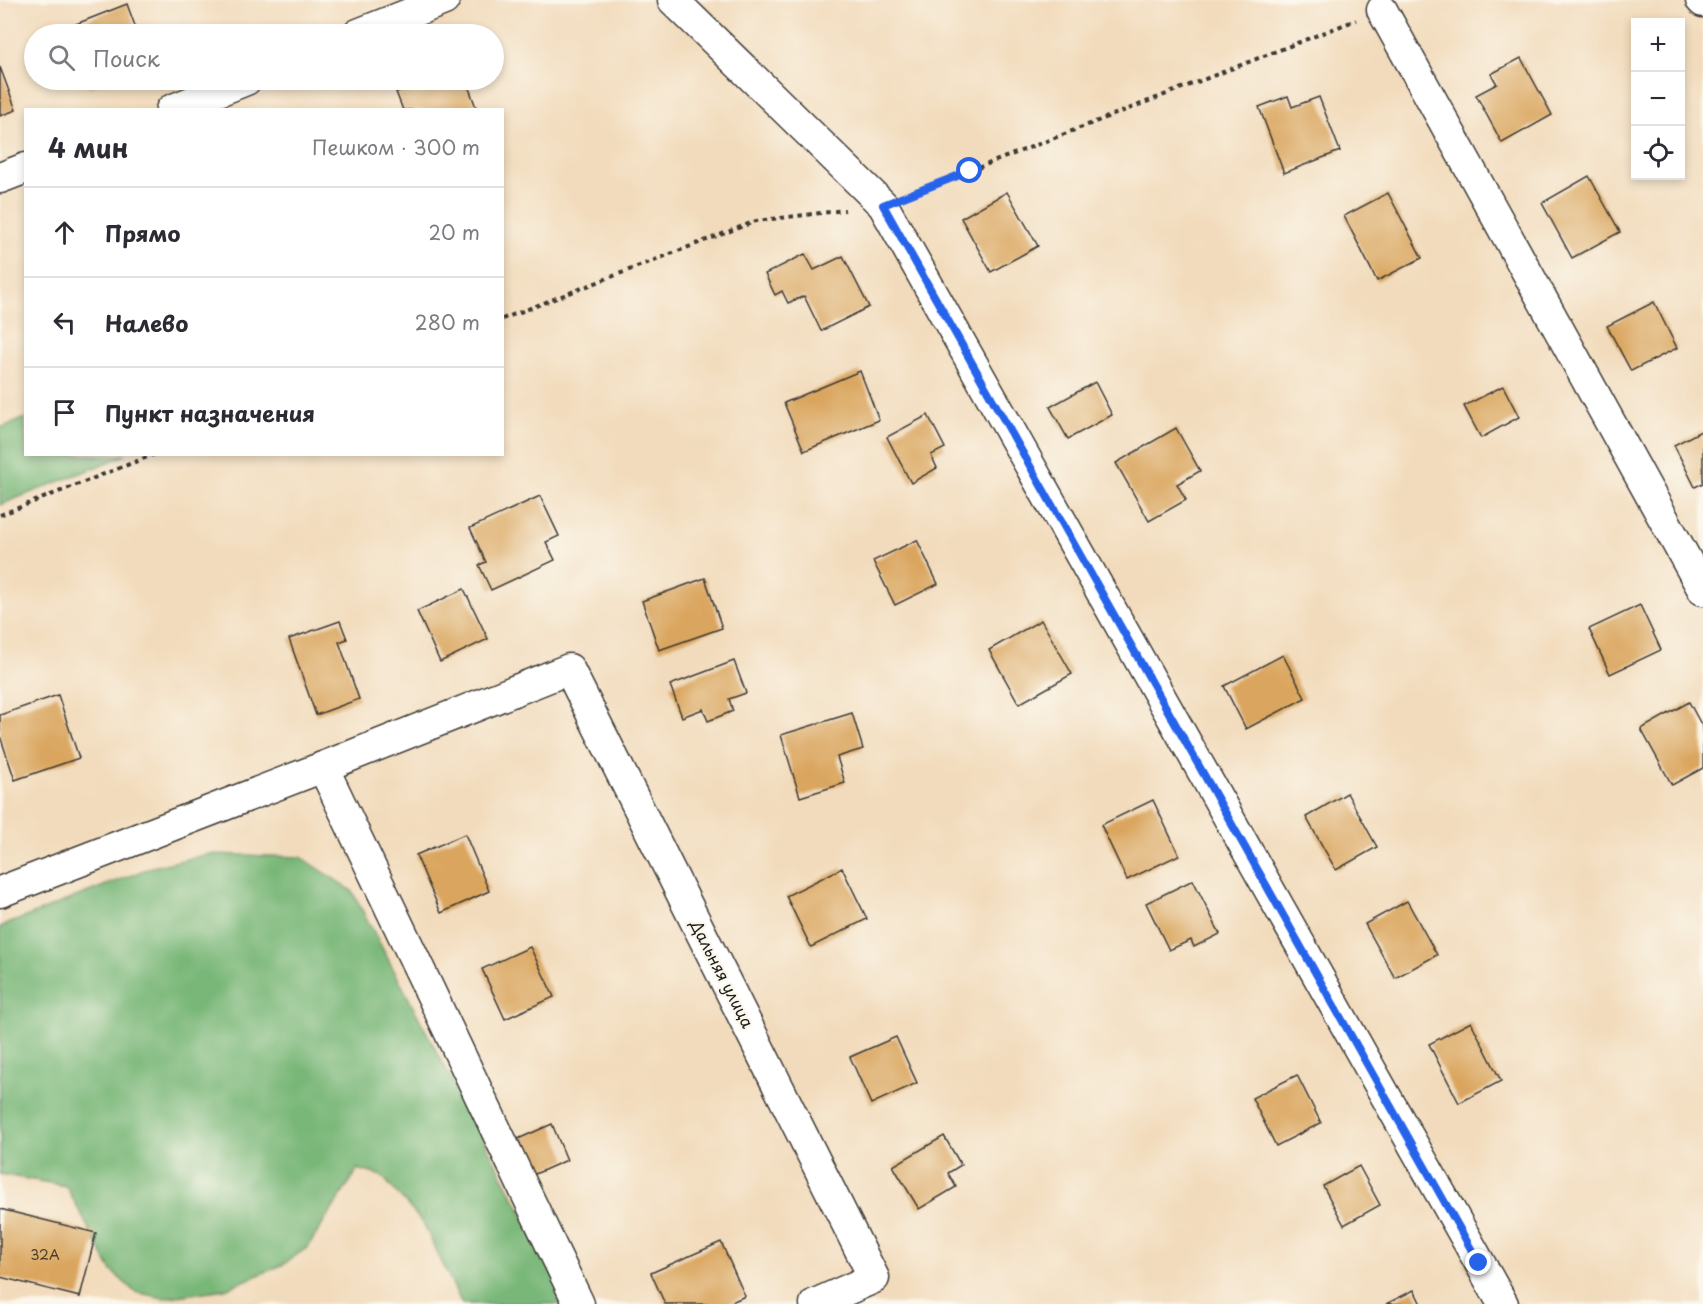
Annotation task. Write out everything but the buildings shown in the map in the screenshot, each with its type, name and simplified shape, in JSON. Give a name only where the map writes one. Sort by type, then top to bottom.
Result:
[{"type":"street","points":[[383,24],[444,0]]},
{"type":"street","points":[[674,0],[883,205],[1503,1304]]},
{"type":"street","points":[[1382,9],[1703,590]]},
{"type":"street","points":[[176,108],[221,90]]},
{"type":"street","points":[[0,178],[24,169]]},
{"type":"street","name":"Дальняя улица","points":[[324,767],[569,669],[874,1278],[815,1304]]},
{"type":"street","points":[[0,892],[324,767],[579,1304]]},
{"type":"path","points":[[504,318],[756,221],[883,205],[1382,9]]},
{"type":"path","points":[[0,515],[150,456]]},
{"type":"green space","points":[[24,418],[24,456],[123,456],[0,505],[0,428]]},
{"type":"green space","points":[[209,854],[301,857],[352,891],[564,1292],[564,1304],[462,1304],[423,1223],[382,1176],[358,1169],[308,1247],[282,1265],[225,1289],[164,1298],[135,1292],[111,1270],[66,1186],[0,1174],[0,927],[152,867]]},
{"type":"route","points":[[970,171],[883,205],[1479,1263]]}]
